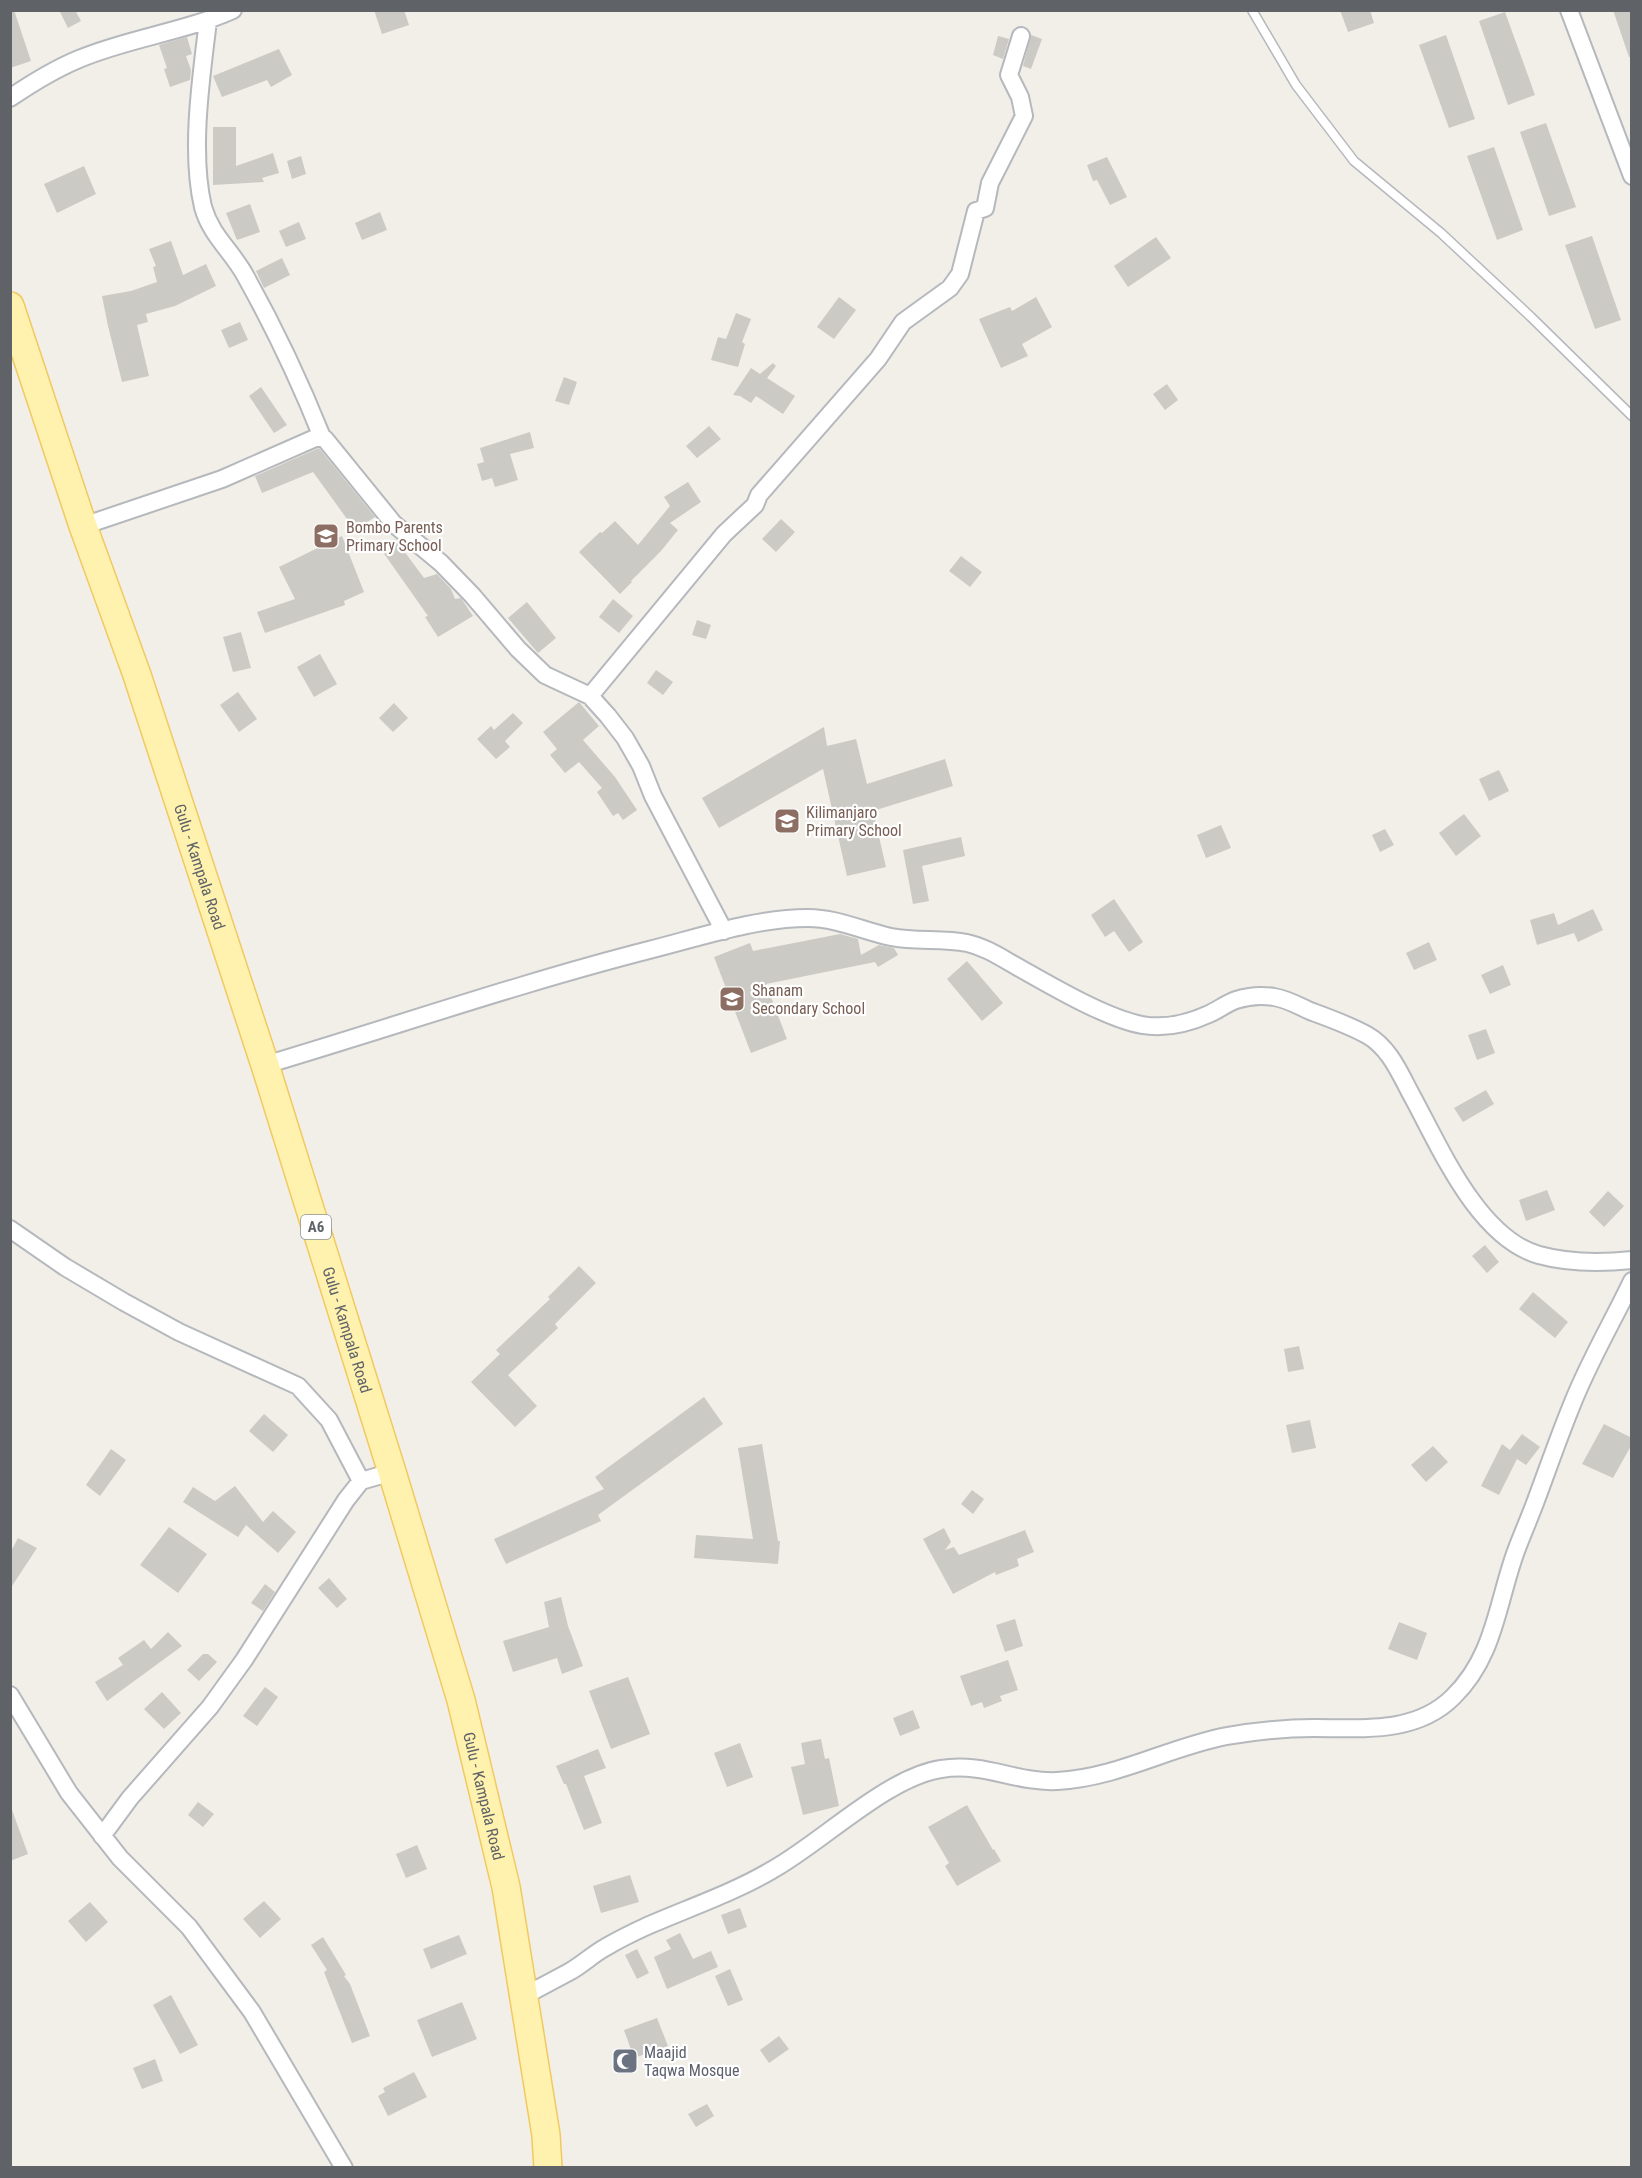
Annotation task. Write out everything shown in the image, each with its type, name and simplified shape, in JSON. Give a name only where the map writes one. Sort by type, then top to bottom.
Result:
[{"type":"main road","name":"Gulu - Kampala Road","points":[[10,306],[83,526],[137,675],[265,1065],[461,1700],[506,1887],[546,2135],[548,2168]]},
{"type":"street","points":[[10,98],[35,81],[79,59],[128,42],[208,21],[233,10]]},
{"type":"street","points":[[1569,10],[1632,176]]},
{"type":"street","points":[[208,21],[197,137],[199,178],[204,209],[219,242],[245,273],[275,330],[303,389],[322,437],[394,524],[441,563],[472,595],[518,650],[545,675],[590,696],[608,716],[630,747],[653,796],[724,931]]},
{"type":"street","points":[[590,696],[724,534],[755,505],[759,495],[878,359],[903,322],[950,288],[960,274],[976,211],[985,208],[990,183],[1024,116],[1020,97],[1009,75],[1021,36]]},
{"type":"street","points":[[83,526],[199,488],[322,437]]},
{"type":"street","points":[[265,1065],[518,986],[724,931],[773,921],[809,918],[835,921],[892,937],[966,943],[987,949],[1114,1016],[1143,1025],[1183,1024],[1234,1000],[1256,996],[1279,997],[1371,1036],[1388,1052],[1469,1196],[1504,1236],[1539,1255],[1575,1260],[1632,1260]]},
{"type":"street","points":[[10,1229],[65,1267],[142,1312],[179,1332],[298,1386],[329,1420],[361,1481]]},
{"type":"street","points":[[524,1996],[573,1970],[615,1942],[731,1892],[776,1869],[903,1781],[938,1769],[970,1767],[1025,1779],[1054,1781],[1104,1774],[1223,1737],[1267,1730],[1313,1728],[1355,1730],[1402,1724],[1429,1716],[1452,1698],[1471,1676],[1489,1644],[1506,1579],[1571,1405],[1593,1356],[1632,1281]]},
{"type":"street","points":[[102,1836],[130,1798],[210,1707],[287,1596],[330,1525],[361,1481],[392,1472]]},
{"type":"street","points":[[10,1695],[69,1793],[120,1858],[189,1927],[252,2012],[344,2168]]},
{"type":"lane","points":[[1252,10],[1296,85],[1354,160],[1441,233],[1632,416]]},
{"type":"building","points":[[10,10],[14,10],[31,61],[10,68]]},
{"type":"building","points":[[59,10],[75,10],[81,21],[68,28]]},
{"type":"building","points":[[374,10],[404,10],[409,25],[382,34]]},
{"type":"building","points":[[1340,10],[1370,10],[1374,23],[1348,32]]},
{"type":"building","points":[[1613,10],[1632,10],[1632,57],[1629,57]]},
{"type":"building","points":[[1505,12],[1535,95],[1508,105],[1479,21]]},
{"type":"building","points":[[1031,35],[1042,39],[1031,69],[1023,66]]},
{"type":"building","points":[[1446,35],[1475,119],[1449,128],[1419,45]]},
{"type":"building","points":[[998,36],[1009,39],[1003,59],[993,55]]},
{"type":"building","points":[[187,37],[192,54],[186,56],[191,70],[190,80],[170,87],[164,69],[167,68],[159,45]]},
{"type":"building","points":[[279,49],[292,75],[271,87],[267,80],[222,97],[213,76]]},
{"type":"building","points":[[1546,123],[1576,207],[1549,216],[1520,132]]},
{"type":"building","points":[[213,127],[236,127],[236,166],[273,153],[279,173],[262,178],[264,182],[213,185]]},
{"type":"building","points":[[1494,147],[1523,230],[1497,240],[1467,156]]},
{"type":"building","points":[[301,156],[306,174],[292,179],[287,161]]},
{"type":"building","points":[[1107,157],[1127,197],[1110,205],[1097,180],[1093,181],[1087,165]]},
{"type":"building","points":[[84,166],[96,194],[57,213],[44,184]]},
{"type":"building","points":[[250,204],[260,232],[237,240],[226,213]]},
{"type":"building","points":[[380,212],[387,230],[362,240],[355,223]]},
{"type":"building","points":[[299,222],[306,239],[286,247],[279,231]]},
{"type":"building","points":[[1592,236],[1621,320],[1595,329],[1565,245]]},
{"type":"building","points":[[1156,237],[1171,258],[1128,287],[1114,266]]},
{"type":"building","points":[[171,241],[183,275],[206,264],[216,286],[175,306],[146,314],[148,322],[137,325],[149,376],[122,382],[102,296],[131,291],[157,282],[153,267],[156,266],[149,249]]},
{"type":"building","points":[[282,258],[290,275],[264,288],[256,271]]},
{"type":"building","points":[[839,297],[856,310],[834,339],[817,327]]},
{"type":"building","points":[[1036,297],[1052,327],[1022,344],[1028,356],[1001,368],[979,319],[1010,307],[1012,311]]},
{"type":"building","points":[[736,313],[751,319],[742,342],[745,344],[738,367],[711,360],[718,337],[726,339]]},
{"type":"building","points":[[240,322],[248,340],[229,348],[221,330]]},
{"type":"building","points":[[773,363],[776,366],[767,378],[795,396],[783,414],[756,396],[751,403],[740,396],[733,395],[751,368],[760,374]]},
{"type":"building","points":[[564,377],[577,382],[569,405],[555,401]]},
{"type":"building","points":[[1167,384],[1178,400],[1165,410],[1153,394]]},
{"type":"building","points":[[261,387],[287,425],[274,433],[249,396]]},
{"type":"building","points":[[709,426],[721,439],[697,458],[686,446]]},
{"type":"building","points":[[530,432],[534,448],[510,454],[518,480],[495,487],[492,478],[482,481],[477,464],[484,462],[480,448]]},
{"type":"building","points":[[319,448],[375,517],[355,530],[313,472],[262,493],[255,476]]},
{"type":"building","points":[[688,482],[701,502],[670,523],[678,530],[620,594],[579,552],[615,521],[638,545],[670,506],[664,497]]},
{"type":"building","points":[[781,519],[795,532],[776,552],[762,539]]},
{"type":"building","points":[[342,536],[364,592],[344,601],[345,605],[265,633],[257,612],[295,599],[279,567]]},
{"type":"building","points":[[395,539],[424,578],[437,574],[451,589],[455,599],[461,598],[473,616],[438,637],[425,617],[428,616],[380,548]]},
{"type":"building","points":[[961,556],[982,572],[970,587],[949,571]]},
{"type":"building","points":[[613,599],[633,616],[619,633],[599,617]]},
{"type":"building","points":[[527,602],[556,638],[538,653],[508,618]]},
{"type":"building","points":[[697,620],[711,625],[706,639],[692,635]]},
{"type":"building","points":[[241,632],[251,668],[233,672],[223,637]]},
{"type":"building","points":[[320,654],[337,684],[314,697],[297,667]]},
{"type":"building","points":[[656,670],[673,682],[663,695],[647,683]]},
{"type":"building","points":[[238,692],[257,719],[239,732],[220,705]]},
{"type":"building","points":[[579,702],[599,726],[583,740],[615,777],[637,810],[623,820],[618,813],[613,816],[597,792],[602,788],[579,762],[565,773],[550,755],[557,749],[543,732]]},
{"type":"building","points":[[394,703],[408,718],[393,732],[379,718]]},
{"type":"building","points":[[513,713],[523,723],[505,741],[510,747],[496,759],[477,739],[491,726],[494,730]]},
{"type":"building","points":[[824,727],[827,746],[856,739],[867,784],[945,759],[953,786],[873,811],[886,867],[847,876],[823,769],[719,828],[702,798]]},
{"type":"building","points":[[1499,770],[1509,791],[1489,801],[1479,779]]},
{"type":"building","points":[[1464,814],[1481,836],[1456,856],[1439,833]]},
{"type":"building","points":[[1221,825],[1231,848],[1206,858],[1197,835]]},
{"type":"building","points":[[1385,829],[1394,845],[1380,852],[1372,835]]},
{"type":"building","points":[[961,837],[965,856],[922,866],[929,901],[913,904],[903,850]]},
{"type":"building","points":[[1114,899],[1143,942],[1129,952],[1114,931],[1105,937],[1091,915]]},
{"type":"building","points":[[1593,909],[1603,930],[1578,942],[1574,933],[1537,945],[1530,920],[1554,913],[1558,925]]},
{"type":"building","points":[[840,934],[858,939],[861,955],[879,945],[894,948],[898,955],[878,967],[875,962],[766,984],[787,1039],[751,1053],[714,957],[750,943],[753,951]]},
{"type":"building","points":[[1429,942],[1437,960],[1414,970],[1406,953]]},
{"type":"building","points":[[967,961],[1003,1003],[982,1021],[947,979]]},
{"type":"building","points":[[1503,965],[1511,985],[1490,994],[1481,975]]},
{"type":"building","points":[[1486,1029],[1495,1053],[1477,1060],[1468,1035]]},
{"type":"building","points":[[1486,1090],[1494,1104],[1463,1122],[1454,1108]]},
{"type":"building","points":[[1547,1190],[1555,1210],[1526,1221],[1519,1200]]},
{"type":"building","points":[[1608,1191],[1624,1206],[1604,1227],[1589,1212]]},
{"type":"building","points":[[1485,1245],[1499,1262],[1487,1273],[1472,1256]]},
{"type":"building","points":[[579,1266],[596,1283],[555,1324],[558,1328],[508,1375],[537,1406],[515,1427],[471,1382],[500,1354],[496,1350],[550,1299],[548,1297]]},
{"type":"building","points":[[1533,1292],[1568,1322],[1555,1338],[1519,1309]]},
{"type":"building","points":[[1299,1346],[1304,1369],[1288,1372],[1284,1349]]},
{"type":"building","points":[[704,1397],[723,1424],[598,1515],[601,1521],[506,1564],[494,1539],[604,1489],[595,1477]]},
{"type":"building","points":[[264,1414],[288,1435],[273,1452],[249,1431]]},
{"type":"building","points":[[1310,1420],[1316,1448],[1292,1453],[1286,1425]]},
{"type":"building","points":[[1604,1424],[1632,1438],[1632,1444],[1613,1478],[1582,1464]]},
{"type":"building","points":[[1522,1434],[1540,1447],[1526,1465],[1517,1459],[1499,1495],[1481,1486],[1502,1444],[1510,1450]]},
{"type":"building","points":[[762,1444],[778,1541],[780,1541],[778,1564],[694,1558],[696,1535],[753,1539],[738,1448]]},
{"type":"building","points":[[1433,1446],[1448,1462],[1426,1482],[1411,1465]]},
{"type":"building","points":[[111,1449],[126,1460],[100,1496],[86,1485]]},
{"type":"building","points":[[235,1486],[263,1522],[273,1511],[296,1532],[278,1553],[246,1525],[238,1537],[183,1502],[193,1487],[215,1501]]},
{"type":"building","points":[[972,1490],[984,1499],[973,1514],[961,1504]]},
{"type":"building","points":[[169,1527],[207,1554],[178,1593],[140,1565]]},
{"type":"building","points":[[944,1528],[951,1542],[945,1550],[954,1547],[959,1555],[1025,1530],[1034,1552],[1017,1559],[1019,1566],[996,1575],[995,1572],[953,1594],[923,1539]]},
{"type":"building","points":[[18,1538],[37,1548],[10,1589],[10,1553]]},
{"type":"building","points":[[329,1578],[347,1599],[337,1608],[318,1588]]},
{"type":"building","points":[[265,1584],[275,1592],[263,1611],[251,1603]]},
{"type":"building","points":[[561,1597],[568,1626],[583,1666],[562,1674],[557,1658],[513,1672],[503,1641],[549,1627],[544,1602]]},
{"type":"building","points":[[1015,1619],[1023,1646],[1005,1652],[996,1625]]},
{"type":"building","points":[[1399,1622],[1427,1633],[1417,1660],[1388,1649]]},
{"type":"building","points":[[168,1632],[182,1646],[107,1701],[95,1682],[123,1665],[118,1658],[144,1640],[151,1649]]},
{"type":"building","points":[[203,1654],[208,1654],[217,1662],[199,1681],[187,1670]]},
{"type":"building","points":[[1008,1660],[1018,1690],[1000,1696],[1002,1701],[984,1708],[982,1702],[971,1706],[960,1676]]},
{"type":"building","points":[[628,1677],[650,1734],[611,1749],[589,1691]]},
{"type":"building","points":[[265,1687],[278,1697],[257,1726],[243,1716]]},
{"type":"building","points":[[162,1692],[181,1713],[164,1729],[144,1709]]},
{"type":"building","points":[[913,1710],[920,1728],[900,1736],[893,1718]]},
{"type":"building","points":[[821,1739],[825,1759],[829,1758],[839,1806],[803,1815],[791,1767],[805,1764],[801,1743]]},
{"type":"building","points":[[740,1743],[753,1777],[727,1787],[714,1753]]},
{"type":"building","points":[[598,1749],[606,1768],[584,1776],[602,1823],[584,1830],[566,1784],[556,1766]]},
{"type":"building","points":[[198,1802],[214,1814],[203,1827],[188,1815]]},
{"type":"building","points":[[967,1805],[1001,1861],[957,1886],[945,1866],[949,1863],[928,1827]]},
{"type":"building","points":[[10,1810],[12,1810],[28,1854],[10,1861]]},
{"type":"building","points":[[417,1845],[427,1869],[406,1878],[396,1854]]},
{"type":"building","points":[[630,1875],[639,1902],[601,1913],[593,1886]]},
{"type":"building","points":[[264,1901],[281,1919],[260,1938],[243,1919]]},
{"type":"building","points":[[90,1902],[108,1922],[86,1942],[68,1921]]},
{"type":"building","points":[[740,1908],[747,1927],[728,1934],[721,1915]]},
{"type":"building","points":[[680,1933],[693,1959],[711,1951],[718,1967],[667,1989],[654,1957],[671,1949],[666,1940]]},
{"type":"building","points":[[459,1935],[467,1954],[431,1969],[423,1949]]},
{"type":"building","points":[[323,1937],[346,1975],[344,1976],[350,1984],[370,2036],[352,2043],[324,1972],[327,1970],[311,1945]]},
{"type":"building","points":[[637,1949],[649,1973],[637,1979],[625,1955]]},
{"type":"building","points":[[730,1969],[743,2000],[728,2006],[715,1976]]},
{"type":"building","points":[[171,1995],[198,2045],[180,2054],[153,2005]]},
{"type":"building","points":[[462,2002],[477,2039],[432,2057],[417,2020]]},
{"type":"building","points":[[657,2018],[668,2046],[634,2058],[624,2030]]},
{"type":"building","points":[[779,2036],[789,2049],[769,2063],[760,2050]]},
{"type":"building","points":[[155,2059],[163,2081],[142,2089],[133,2068]]},
{"type":"building","points":[[414,2072],[427,2097],[388,2116],[378,2096],[385,2092],[383,2088]]},
{"type":"building","points":[[707,2104],[714,2116],[696,2127],[688,2114]]},
{"type":"place","name":"Bombo Parents Primary School","points":[[326,536]]},
{"type":"place","name":"Kilimanjaro Primary School","points":[[787,821]]},
{"type":"place","name":"Shanam Secondary School","points":[[732,999]]},
{"type":"place","name":"Maajid Taqwa Mosque","points":[[625,2061]]}]
